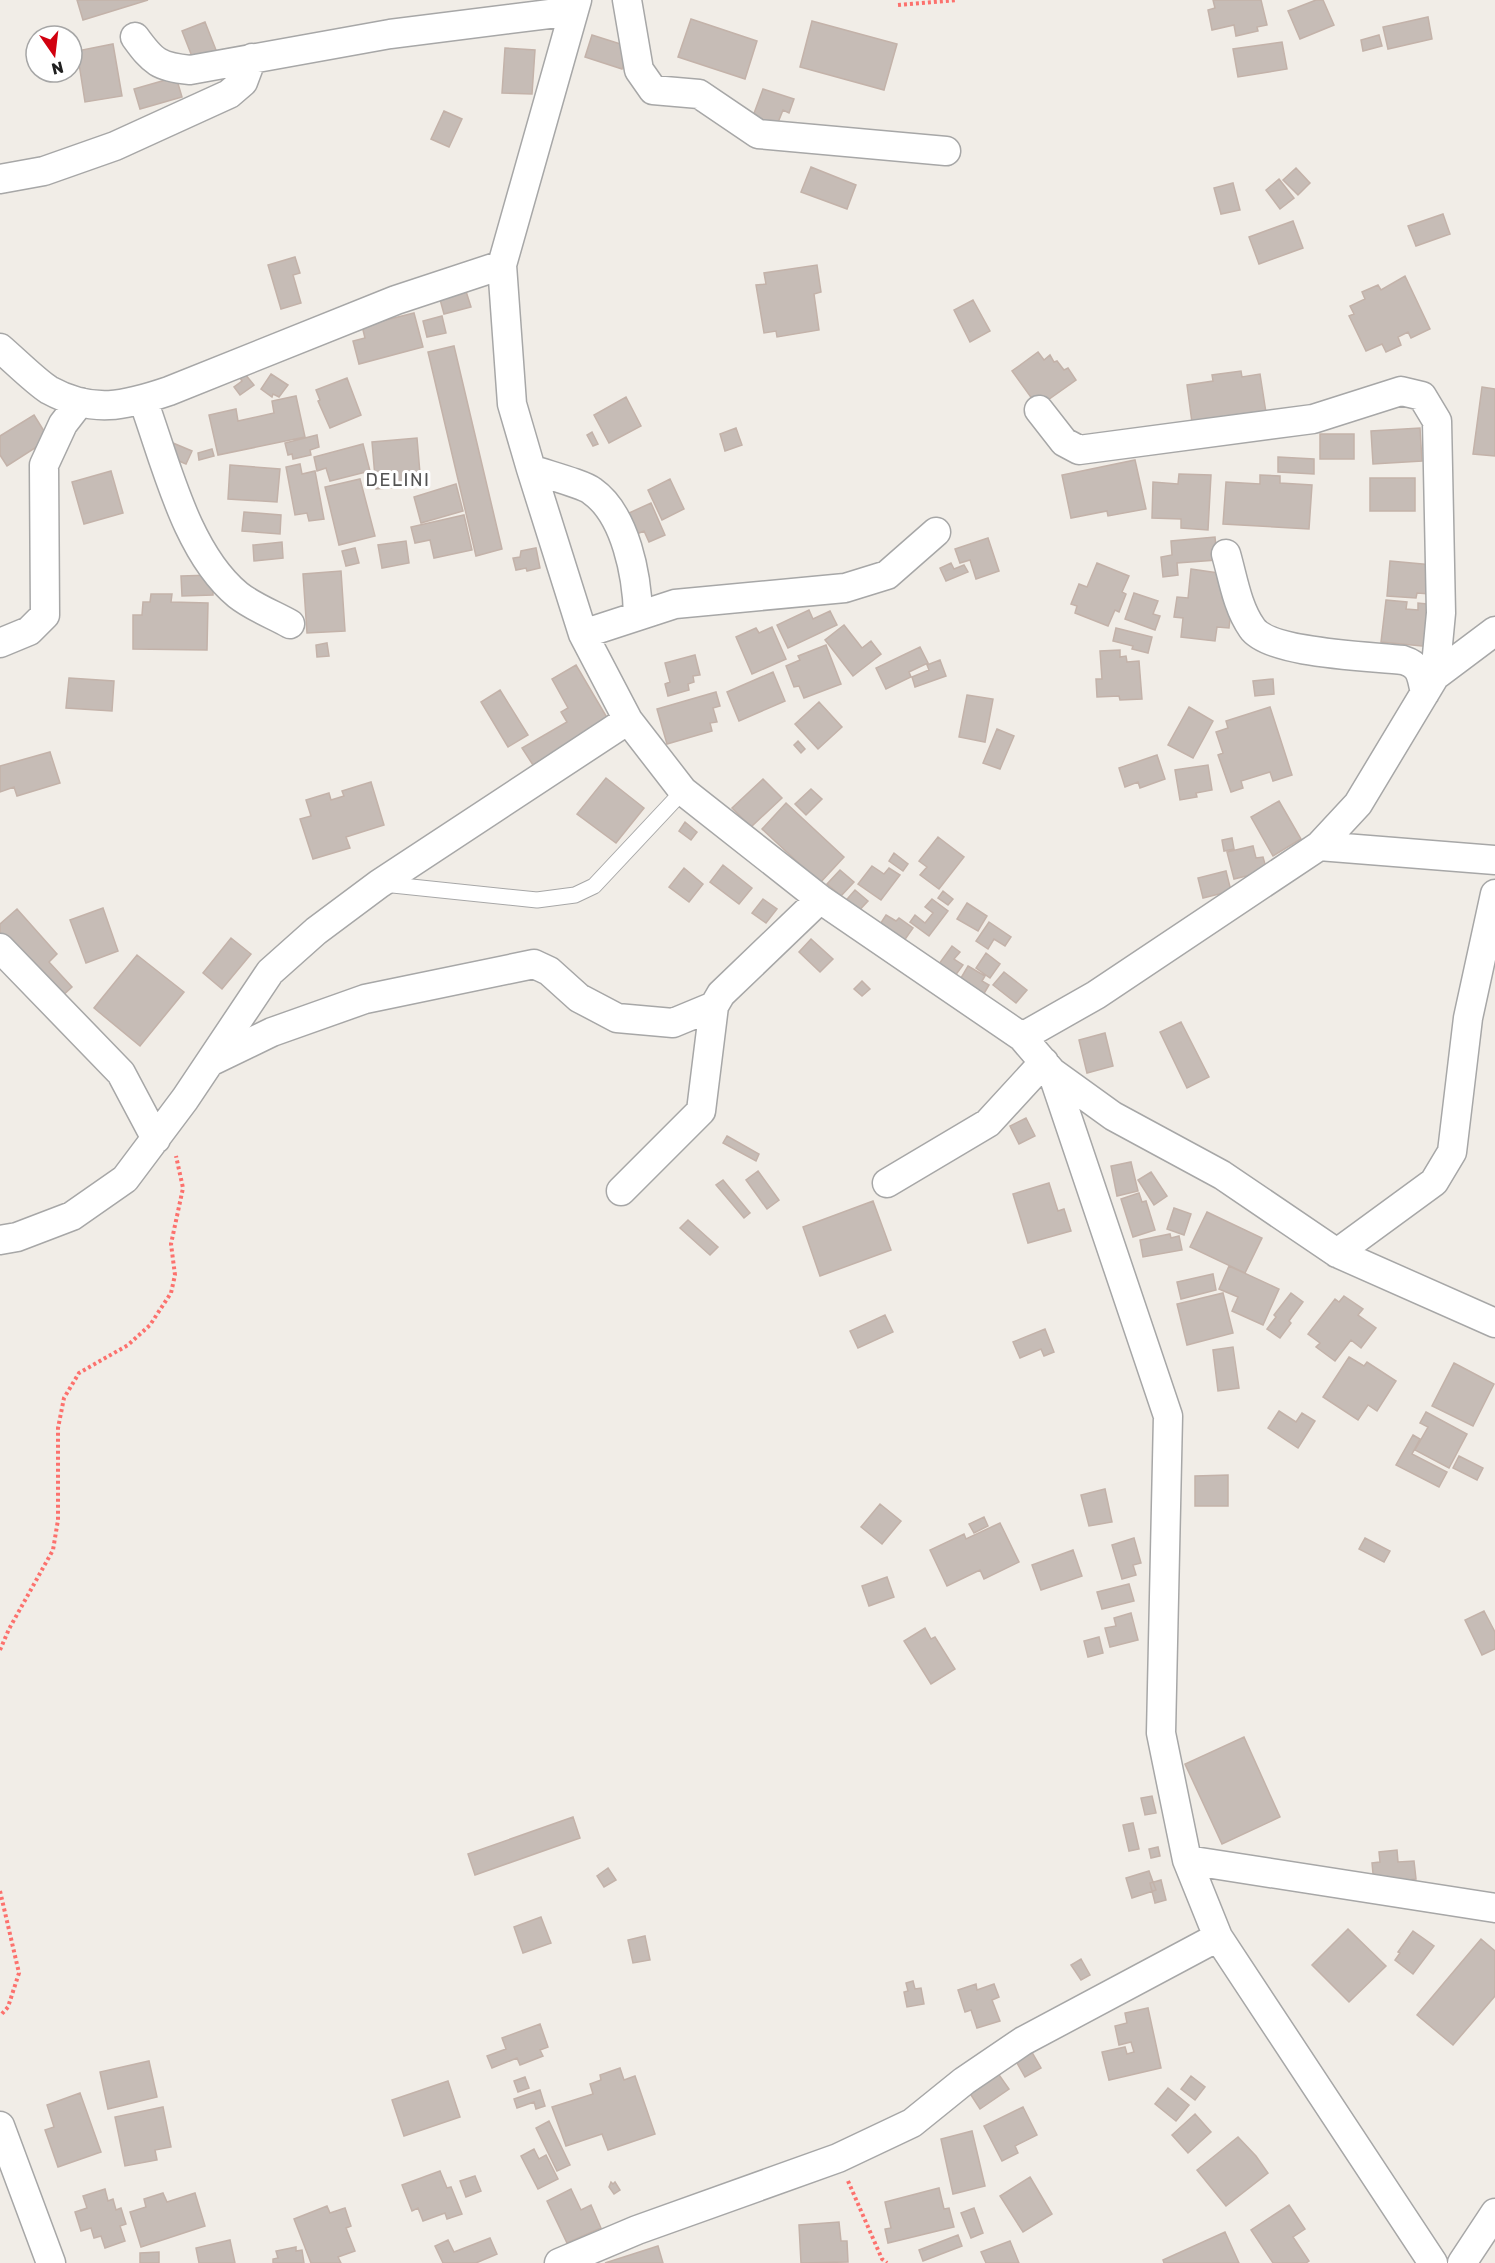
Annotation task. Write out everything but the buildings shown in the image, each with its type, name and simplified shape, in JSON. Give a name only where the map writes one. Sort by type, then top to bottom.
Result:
[{"type":"street","points":[[627,0],[639,70],[653,90],[699,94],[758,134],[946,151]]},
{"type":"street","points":[[135,37],[150,58],[169,68],[190,70],[390,34],[575,6],[502,265],[512,404],[583,634],[628,720],[683,791],[820,899],[1022,1037],[1048,1067],[1113,1116],[1222,1175],[1337,1253],[1495,1323]]},
{"type":"street","points":[[0,179],[44,171],[115,146],[229,94],[243,82],[252,58]]},
{"type":"street","points":[[0,348],[48,389],[80,402],[106,406],[143,400],[396,300],[502,265]]},
{"type":"street","points":[[1039,410],[1064,442],[1079,450],[1313,419],[1401,391],[1422,396],[1437,421],[1441,613],[1430,685]]},
{"type":"street","points":[[143,400],[190,532],[214,572],[240,597],[290,624]]},
{"type":"street","points":[[0,643],[28,631],[45,615],[44,465],[63,423],[80,402]]},
{"type":"street","points":[[531,469],[592,490],[611,511],[630,552],[638,596],[638,615]]},
{"type":"street","points":[[583,634],[675,604],[845,588],[887,575],[936,532]]},
{"type":"street","points":[[1226,554],[1243,611],[1253,631],[1268,640],[1292,649],[1415,663],[1430,685]]},
{"type":"street","points":[[1022,1037],[1096,995],[1319,846],[1358,804],[1430,685],[1495,631]]},
{"type":"street","points":[[0,1240],[17,1237],[72,1216],[125,1179],[160,1134],[270,972],[316,931],[379,884],[628,720]]},
{"type":"street","points":[[1319,846],[1495,860]]},
{"type":"street","points":[[1337,1253],[1434,1182],[1452,1152],[1468,1018],[1495,894]]},
{"type":"street","points":[[621,1191],[701,1111],[714,1006],[721,994],[820,899]]},
{"type":"street","points":[[0,948],[121,1072],[137,1101],[160,1134]]},
{"type":"street","points":[[209,1063],[272,1032],[365,999],[534,964],[549,971],[579,998],[617,1018],[673,1023],[714,1006]]},
{"type":"street","points":[[887,1183],[988,1123],[1048,1067]]},
{"type":"street","points":[[1048,1067],[1168,1416],[1161,1733],[1187,1860],[1218,1937],[1427,2261]]},
{"type":"street","points":[[1187,1860],[1495,1908]]},
{"type":"street","points":[[559,2263],[637,2230],[838,2158],[912,2123],[964,2081],[1023,2041],[1218,1937]]},
{"type":"street","points":[[0,2126],[51,2263]]},
{"type":"street","points":[[1462,2263],[1495,2213]]},
{"type":"lane","points":[[379,884],[537,900],[575,895],[594,886],[683,791]]},
{"type":"path","points":[[898,5],[957,0]]},
{"type":"path","points":[[0,1650],[9,1629],[53,1550],[58,1520],[58,1428],[64,1398],[79,1373],[128,1345],[150,1325],[171,1293],[175,1275],[171,1244],[183,1188],[174,1146],[160,1134]]},
{"type":"path","points":[[0,1891],[19,1973],[8,2007],[0,2016]]},
{"type":"path","points":[[838,2158],[882,2259],[888,2263]]},
{"type":"district","name":"DELINI","points":[[398,480]]}]
